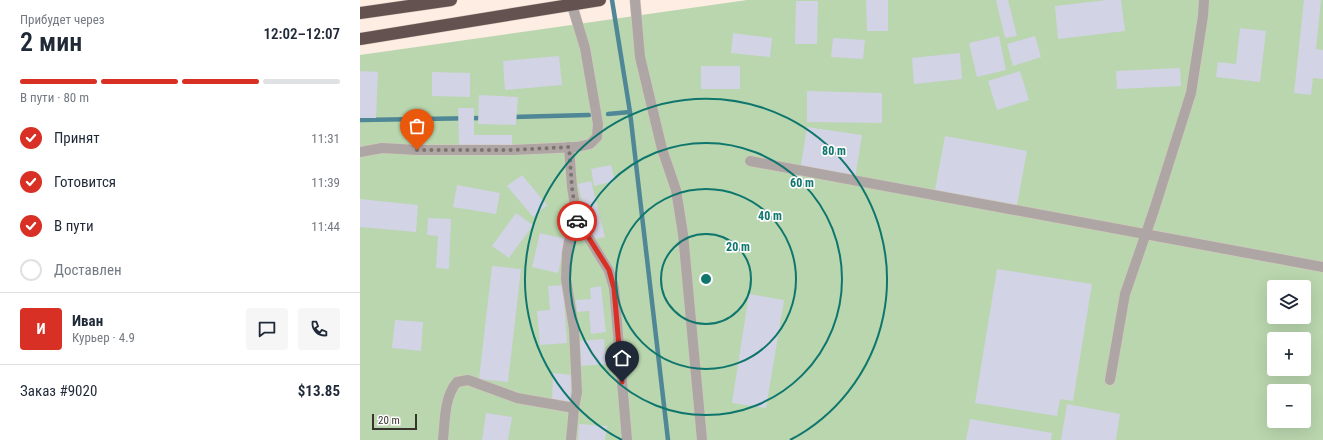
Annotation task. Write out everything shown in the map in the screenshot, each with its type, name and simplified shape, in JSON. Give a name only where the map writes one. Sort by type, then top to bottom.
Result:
[{"type":"highway","points":[[360,13],[451,0]]},
{"type":"highway","points":[[360,39],[594,1]]},
{"type":"street","points":[[635,0],[640,57],[662,148],[676,190],[702,440]]},
{"type":"street","points":[[1110,380],[1125,294],[1154,210],[1190,93],[1203,16],[1204,0]]},
{"type":"street","points":[[360,152],[382,148],[417,150],[512,150],[569,147],[590,144],[597,136],[598,124],[585,48],[572,5]]},
{"type":"street","points":[[569,147],[572,188],[578,225],[587,235],[609,270],[614,288],[627,440]]},
{"type":"street","points":[[750,160],[1323,267]]},
{"type":"street","points":[[571,440],[576,392],[574,329],[566,279],[566,253],[570,236],[578,225]]},
{"type":"street","points":[[443,440],[448,398],[452,387],[457,382],[468,380],[518,398],[574,408]]},
{"type":"green space","points":[[747,0],[1323,0],[1323,440],[360,440],[360,55]]},
{"type":"building","points":[[866,0],[888,0],[888,31],[867,31]]},
{"type":"building","points":[[996,0],[1008,0],[1017,36],[1005,38]]},
{"type":"building","points":[[1107,0],[1121,0],[1125,31],[1058,39],[1055,6]]},
{"type":"building","points":[[1304,0],[1321,0],[1316,49],[1323,50],[1323,79],[1313,78],[1311,95],[1294,93]]},
{"type":"building","points":[[796,1],[818,1],[817,44],[795,44]]},
{"type":"building","points":[[1240,28],[1266,31],[1260,82],[1216,77],[1218,62],[1236,64]]},
{"type":"building","points":[[733,33],[772,38],[770,57],[731,53]]},
{"type":"building","points":[[999,36],[1006,70],[977,77],[969,43]]},
{"type":"building","points":[[1035,36],[1041,57],[1013,66],[1007,44]]},
{"type":"building","points":[[833,38],[865,40],[863,59],[831,57]]},
{"type":"building","points":[[960,53],[962,79],[914,84],[912,58]]},
{"type":"building","points":[[559,56],[562,85],[505,90],[503,61]]},
{"type":"building","points":[[701,66],[740,66],[740,89],[701,89]]},
{"type":"building","points":[[1180,68],[1181,86],[1117,89],[1116,71]]},
{"type":"building","points":[[360,71],[378,72],[376,118],[360,118]]},
{"type":"building","points":[[1020,71],[1029,100],[997,110],[988,81]]},
{"type":"building","points":[[432,72],[470,73],[470,97],[432,96]]},
{"type":"building","points":[[807,91],[882,93],[882,123],[807,122]]},
{"type":"building","points":[[479,95],[518,97],[516,125],[478,124]]},
{"type":"building","points":[[458,108],[474,108],[474,135],[512,135],[512,146],[459,146]]},
{"type":"building","points":[[807,127],[862,135],[855,179],[800,171]]},
{"type":"building","points":[[945,136],[1027,151],[1017,205],[935,190]]},
{"type":"building","points":[[611,165],[615,181],[594,186],[591,169]]},
{"type":"building","points":[[522,175],[547,205],[533,217],[507,186]]},
{"type":"building","points":[[591,181],[605,237],[591,240],[578,184]]},
{"type":"building","points":[[457,185],[500,193],[496,214],[453,207]]},
{"type":"building","points":[[360,199],[418,205],[416,232],[360,227]]},
{"type":"building","points":[[516,213],[533,225],[509,258],[492,246]]},
{"type":"building","points":[[428,218],[451,219],[449,269],[436,268],[438,236],[427,235]]},
{"type":"building","points":[[540,233],[566,239],[558,273],[532,267]]},
{"type":"building","points":[[492,266],[521,269],[508,382],[479,379]]},
{"type":"building","points":[[997,269],[1092,284],[1073,401],[1060,399],[1057,416],[975,403]]},
{"type":"building","points":[[563,285],[567,343],[540,345],[537,311],[550,310],[548,286]]},
{"type":"building","points":[[601,286],[606,332],[591,334],[589,311],[577,312],[576,300],[591,299],[590,288]]},
{"type":"building","points":[[749,294],[784,300],[766,408],[732,403]]},
{"type":"building","points":[[395,320],[423,322],[421,351],[392,348]]},
{"type":"building","points":[[604,339],[606,364],[579,366],[578,341]]},
{"type":"building","points":[[553,373],[572,375],[570,403],[552,402]]},
{"type":"building","points":[[1067,404],[1120,414],[1116,440],[1061,440]]},
{"type":"building","points":[[486,413],[512,417],[508,440],[482,440]]},
{"type":"building","points":[[970,419],[1052,433],[1051,440],[966,440]]},
{"type":"building","points":[[579,424],[607,426],[605,440],[578,440]]},
{"type":"waterway","points":[[612,0],[630,112],[668,440]]},
{"type":"waterway","points":[[608,114],[630,112]]},
{"type":"waterway","points":[[512,117],[589,115]]},
{"type":"waterway","points":[[360,120],[484,118]]},
{"type":"way so far","points":[[417,150],[512,150],[569,147],[572,188],[577,221]]},
{"type":"route","points":[[577,221],[578,225],[587,235],[609,270],[614,288],[622,382]]}]
